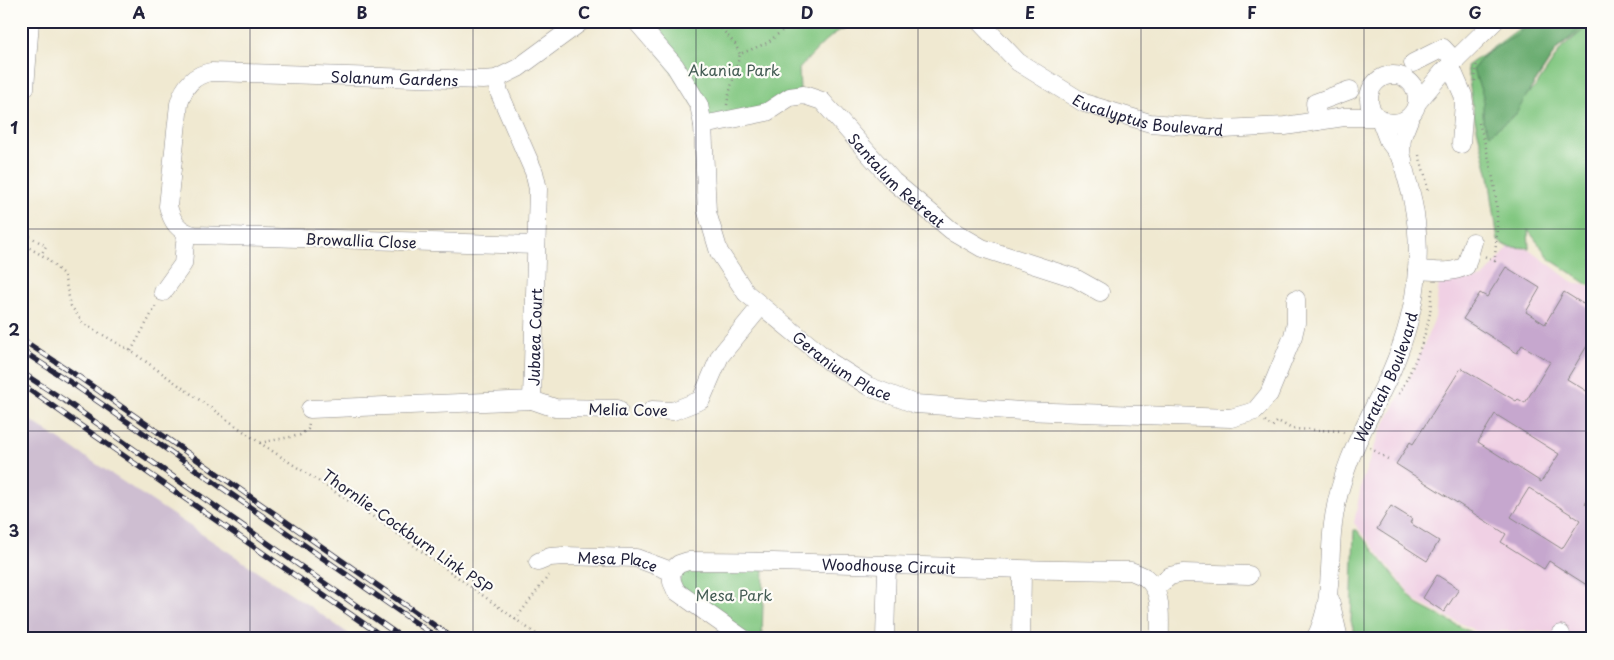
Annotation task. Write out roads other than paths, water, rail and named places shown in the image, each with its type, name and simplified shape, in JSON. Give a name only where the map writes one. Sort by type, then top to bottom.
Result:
[{"type":"street","points":[[21,91],[25,88],[30,21]]},
{"type":"street","name":"Solanum Gardens","points":[[186,233],[174,222],[168,206],[181,95],[190,81],[203,73],[496,79],[518,68],[582,21]]},
{"type":"street","name":"Geranium Place","points":[[636,21],[675,66],[699,104],[703,125],[707,212],[719,252],[746,292],[761,306],[830,362],[868,386],[915,404],[1022,411],[1231,418],[1255,411],[1269,394],[1293,336],[1296,323],[1296,299]]},
{"type":"street","name":"Eucalyptus Boulevard","points":[[980,21],[1018,62],[1084,103],[1150,123],[1224,129],[1285,126],[1344,117],[1378,118],[1390,123],[1398,123],[1414,110]]},
{"type":"street","points":[[1414,110],[1449,67],[1495,21]]},
{"type":"street","points":[[1413,63],[1443,48],[1449,67],[1463,95],[1461,144]]},
{"type":"street","points":[[1409,80],[1449,67]]},
{"type":"street","points":[[1344,117],[1369,96],[1376,82],[1384,77],[1393,75],[1402,76],[1409,80],[1414,87],[1417,94],[1414,110]]},
{"type":"street","name":"Jubaea Court","points":[[310,409],[532,400],[538,189],[534,172],[499,92],[496,79]]},
{"type":"street","points":[[1318,121],[1315,103],[1350,90]]},
{"type":"street","name":"Santalum Retreat","points":[[703,125],[767,112],[790,97],[804,95],[822,101],[893,181],[951,230],[982,248],[1075,278],[1100,292]]},
{"type":"street","points":[[1369,96],[1370,105],[1378,118]]},
{"type":"street","name":"Waratah Boulevard","points":[[1315,639],[1322,626],[1329,592],[1333,523],[1341,486],[1357,440],[1390,373],[1410,318],[1417,270],[1415,214],[1403,160],[1402,137],[1414,110]]},
{"type":"street","name":"Waratah Boulevard","points":[[1378,118],[1388,140],[1403,160]]},
{"type":"street","points":[[164,292],[183,264],[186,233]]},
{"type":"street","name":"Browallia Close","points":[[186,233],[194,235],[536,245]]},
{"type":"street","points":[[1417,270],[1445,272],[1460,269],[1466,266],[1477,248]]},
{"type":"street","name":"Melia Cove","points":[[652,410],[673,410],[701,400],[720,356],[761,306]]},
{"type":"street","name":"Melia Cove","points":[[532,400],[555,408],[618,409]]},
{"type":"street","name":"Mesa Place","points":[[538,562],[550,557],[564,556],[636,558],[671,571]]},
{"type":"street","name":"Woodhouse Circuit","points":[[671,571],[679,564],[688,561],[789,561],[1022,570],[1131,571],[1146,578],[1155,588]]},
{"type":"street","points":[[885,639],[887,565]]},
{"type":"street","points":[[1021,639],[1022,570]]},
{"type":"street","points":[[671,571],[672,582],[676,591],[744,639]]},
{"type":"street","points":[[1160,639],[1159,598],[1155,588],[1170,576],[1183,572],[1249,575]]},
{"type":"street","name":"Waratah Boulevard","points":[[1329,592],[1339,639]]},
{"type":"street","points":[[1319,639],[1326,637],[1335,639]]},
{"type":"railway","points":[[21,339],[79,377],[454,639]]},
{"type":"railway","points":[[21,350],[73,384],[439,639]]},
{"type":"railway","points":[[21,372],[64,400],[404,639]]},
{"type":"railway","points":[[21,384],[386,639]]},
{"type":"park label","name":"Akania Park","points":[[734,69]]},
{"type":"park label","name":"Mesa Park","points":[[734,594]]}]
